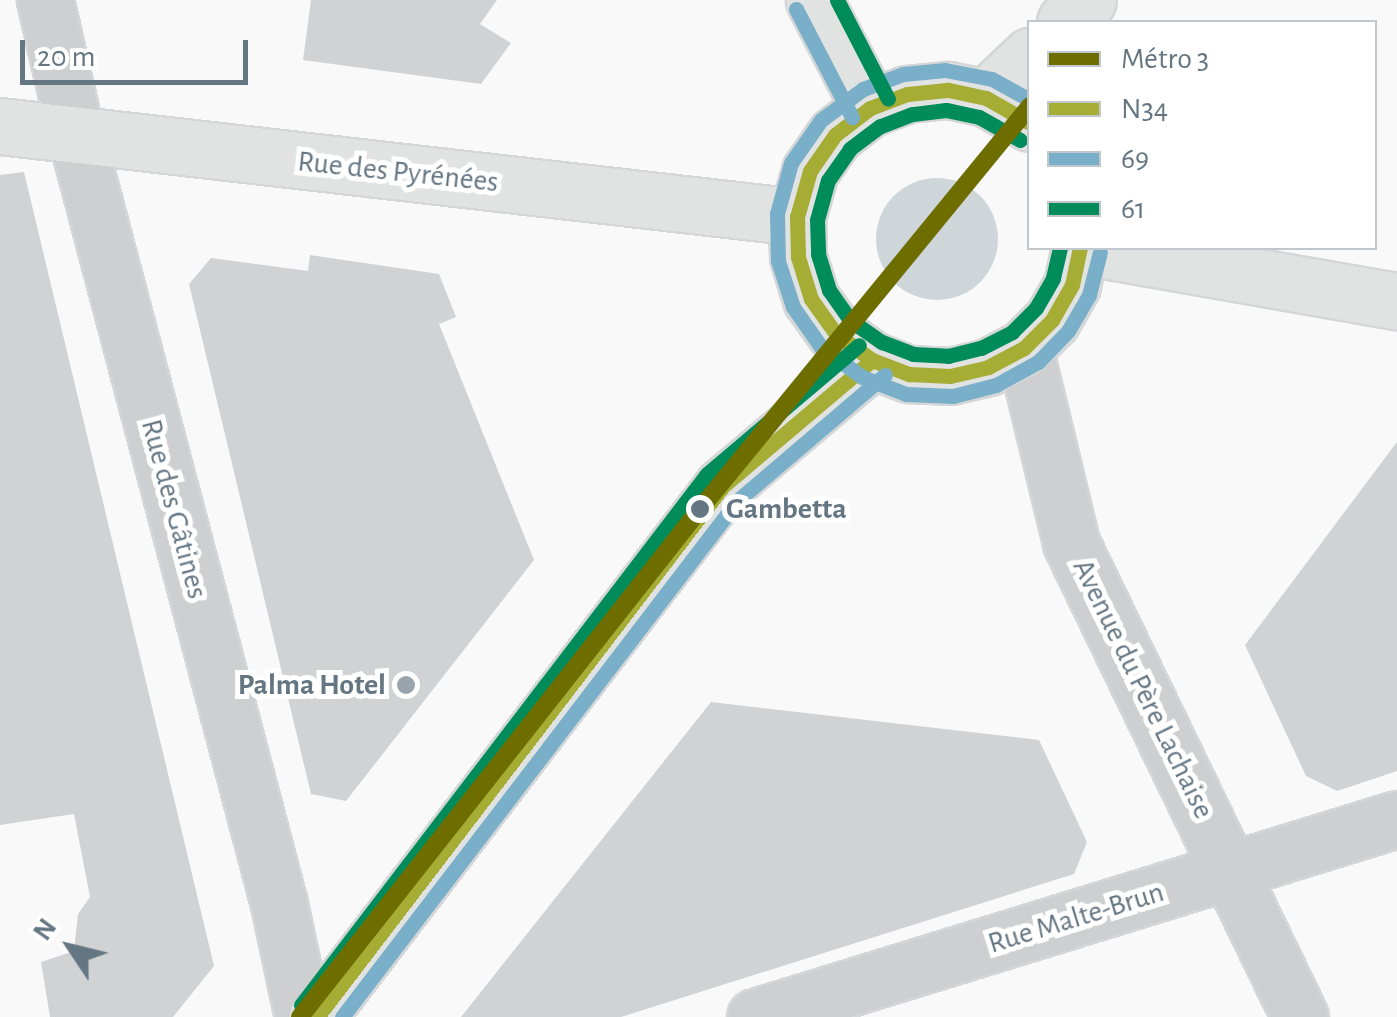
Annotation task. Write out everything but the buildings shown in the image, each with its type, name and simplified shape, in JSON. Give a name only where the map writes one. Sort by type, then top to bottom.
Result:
[{"type":"main road","points":[[814,0],[870,108]]},
{"type":"main road","points":[[1067,20],[1088,0]]},
{"type":"main road","points":[[1027,63],[1008,110],[947,90],[908,94],[870,108],[835,135],[810,172],[797,217],[798,257],[811,299],[836,334],[872,360],[910,374],[950,376],[988,367],[1024,348],[1052,320],[1065,296],[1079,250]]},
{"type":"main road","name":"Rue des Pyrénées","points":[[0,126],[797,217]]},
{"type":"main road","points":[[1104,250],[1397,301]]},
{"type":"main road","points":[[317,1017],[714,498],[872,360]]},
{"type":"street","name":"Rue des Gâtines","points":[[45,0],[76,135],[279,904],[302,1017]]},
{"type":"street","name":"Avenue du Père Lachaise","points":[[1024,348],[1071,543],[1300,1017]]},
{"type":"street","name":"Rue Malte-Brun","points":[[756,1017],[1397,820]]},
{"type":"shaded area","points":[[937,178],[960,182],[980,196],[994,216],[998,239],[994,262],[980,282],[960,296],[937,300],[914,296],[894,282],[880,262],[876,239],[880,216],[894,196],[914,182]]},
{"type":"metro line","name":"3","points":[[300,1017],[700,509],[1027,110]]},
{"type":"transit line","name":"61","points":[[837,0],[888,99]]},
{"type":"transit line","name":"69","points":[[796,9],[852,117]]},
{"type":"transit line","name":"69","points":[[1027,98],[992,79],[945,70],[903,74],[863,89],[821,120],[791,163],[777,214],[778,261],[793,307],[821,347],[862,377],[906,394],[953,396],[996,385],[1038,362],[1068,331],[1089,295],[1100,252]]},
{"type":"transit line","name":"N34","points":[[1027,121],[986,98],[947,90],[907,94],[870,108],[835,135],[810,171],[797,217],[798,257],[811,299],[836,334],[872,360],[909,374],[950,376],[988,367],[1024,348],[1052,320],[1072,285],[1080,250]]},
{"type":"transit line","name":"61","points":[[1020,140],[979,117],[946,110],[912,114],[880,126],[850,149],[828,180],[817,220],[818,254],[829,290],[850,320],[882,342],[913,354],[948,356],[981,348],[1012,332],[1036,308],[1053,278],[1060,250]]},
{"type":"transit line","name":"61","points":[[301,1005],[707,474],[859,345]]},
{"type":"transit line","name":"N34","points":[[317,1017],[723,486],[872,360]]},
{"type":"transit line","name":"69","points":[[342,1017],[738,500],[885,375]]},
{"type":"place","name":"Gambetta","points":[[700,509]]},
{"type":"place","name":"Palma Hotel","points":[[406,685]]}]
